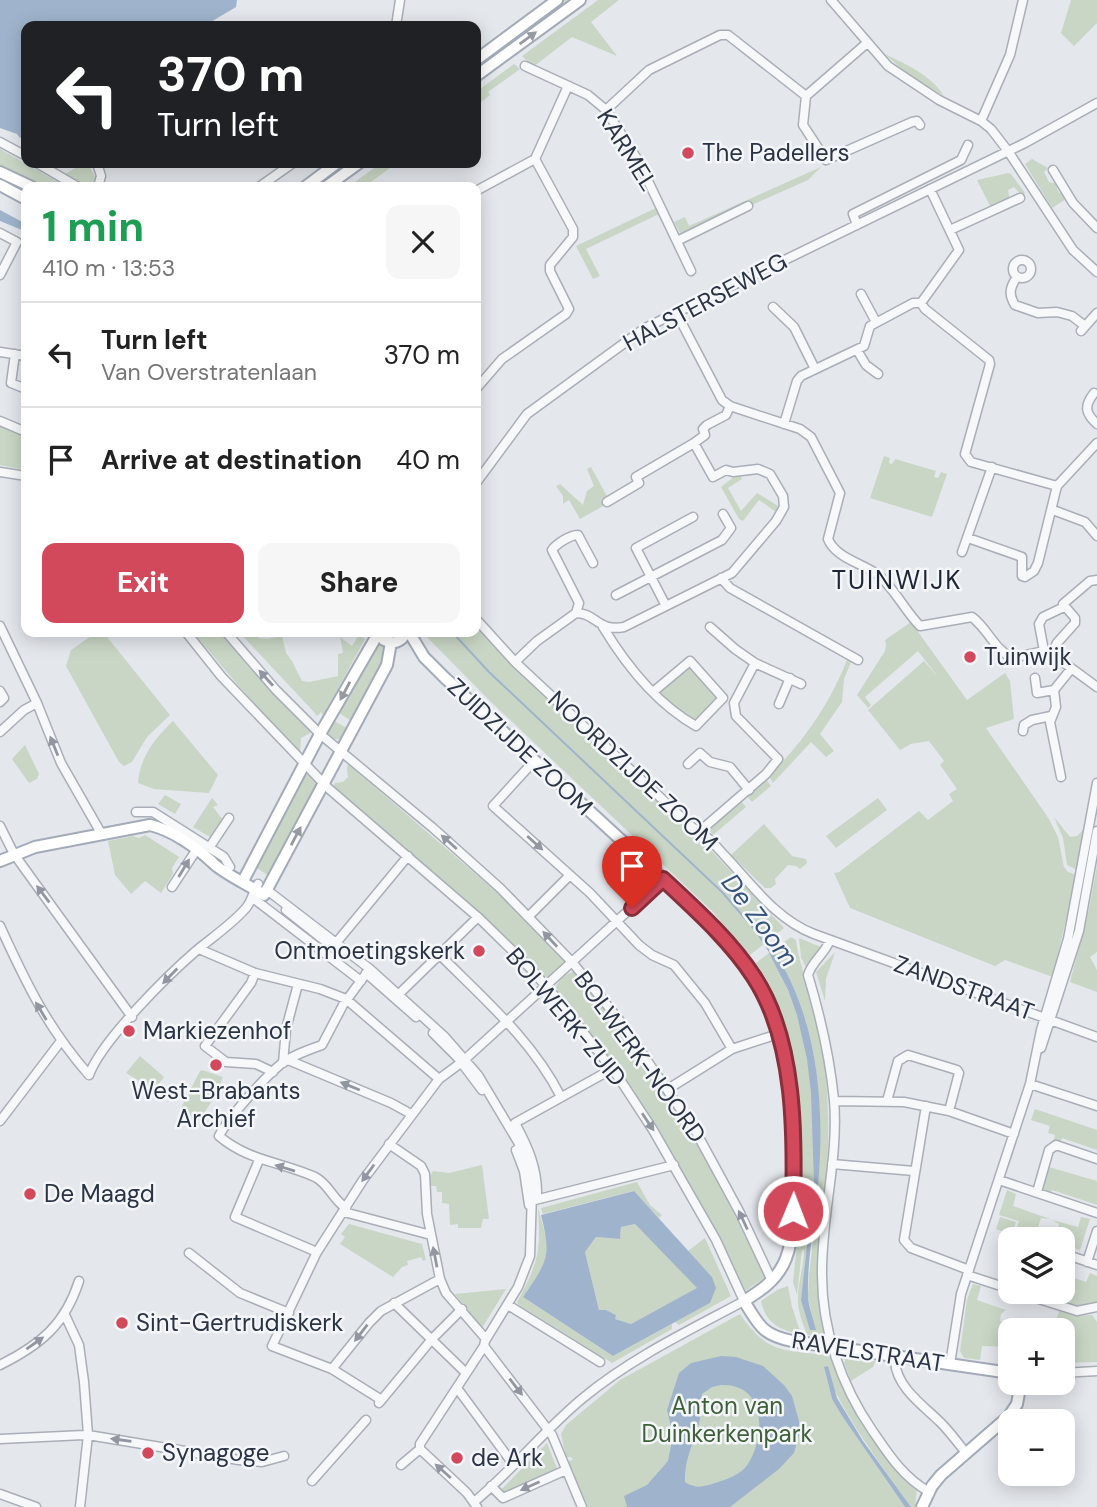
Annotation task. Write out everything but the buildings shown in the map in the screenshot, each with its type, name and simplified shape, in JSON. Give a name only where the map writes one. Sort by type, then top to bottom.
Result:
[{"type":"main road","points":[[481,56],[557,0]]},
{"type":"main road","points":[[481,72],[580,0]]},
{"type":"main road","points":[[312,182],[330,168]]},
{"type":"main road","points":[[333,182],[352,168]]},
{"type":"main road","points":[[0,172],[21,182]]},
{"type":"main road","points":[[0,186],[21,196]]},
{"type":"main road","points":[[244,879],[320,734],[376,637]]},
{"type":"main road","points":[[0,861],[35,847],[150,825],[161,827],[197,849],[209,853],[259,891],[342,752],[402,637]]},
{"type":"main road","name":"ZUIDZIJDE ZOOM","points":[[403,637],[696,909],[745,965],[767,1001],[787,1075],[792,1116],[793,1200],[787,1255],[772,1281],[744,1300]]},
{"type":"main road","points":[[209,853],[212,862],[244,879]]},
{"type":"main road","name":"RAVELSTRAAT","points":[[744,1300],[769,1335],[833,1348],[998,1371]]},
{"type":"main road","points":[[922,1507],[924,1490],[1009,1416],[1017,1405],[1019,1395]]},
{"type":"street","points":[[397,21],[400,0]]},
{"type":"street","points":[[831,0],[867,43],[903,78],[981,121],[1008,151],[1073,250],[1097,272]]},
{"type":"street","points":[[981,121],[1010,55],[1023,0]]},
{"type":"street","points":[[606,110],[649,70],[720,35],[728,35],[806,96]]},
{"type":"street","points":[[867,43],[806,96],[803,125],[826,160],[912,122],[917,121],[920,125]]},
{"type":"street","name":"KARMEL","points":[[526,66],[587,95],[606,110],[639,162],[691,271]]},
{"type":"street","points":[[481,188],[535,159],[568,86]]},
{"type":"street","name":"HALSTERSEWEG","points":[[481,476],[527,414],[619,346],[676,312],[1008,151],[1097,103]]},
{"type":"street","points":[[0,142],[21,153]]},
{"type":"street","name":"HALSTERSEWEG","points":[[857,225],[853,214],[961,160],[968,145]]},
{"type":"street","points":[[481,383],[502,359],[566,314],[569,309],[550,271],[550,265],[573,237],[573,229],[535,159]]},
{"type":"street","points":[[46,168],[69,182]]},
{"type":"street","points":[[266,182],[286,168]]},
{"type":"street","points":[[1053,170],[1073,203],[1097,228]]},
{"type":"street","points":[[921,303],[959,250],[930,189]]},
{"type":"street","points":[[950,230],[1020,198]]},
{"type":"street","points":[[677,240],[748,206]]},
{"type":"street","points":[[0,233],[17,242],[0,275]]},
{"type":"street","points":[[1017,277],[1010,290],[1010,297],[1015,305],[1038,313],[1057,312],[1072,316],[1083,329],[1097,313]]},
{"type":"street","points":[[861,294],[876,322]]},
{"type":"street","points":[[784,424],[797,380],[864,346],[870,326],[876,322],[913,303],[921,303]]},
{"type":"street","points":[[921,303],[989,360],[965,454],[971,462],[1057,486]]},
{"type":"street","points":[[773,307],[794,327],[815,369]]},
{"type":"street","points":[[676,312],[722,400],[730,406],[800,429],[811,437],[838,489],[839,501],[828,539],[830,543],[839,552],[878,575],[920,626],[972,617],[983,625],[1002,653],[1012,658],[1048,652],[1075,623],[1075,618],[1064,607]]},
{"type":"street","points":[[857,350],[866,365],[878,374]]},
{"type":"street","points":[[0,352],[21,355]]},
{"type":"street","points":[[15,354],[11,383],[21,387]]},
{"type":"street","points":[[1094,393],[1086,409],[1088,416],[1097,424]]},
{"type":"street","points":[[607,502],[639,483],[636,477],[705,435],[703,429],[726,415],[730,406]]},
{"type":"street","points":[[0,421],[21,430]]},
{"type":"street","points":[[603,627],[624,627],[732,573],[776,521],[783,507],[783,496],[766,471],[726,470],[713,477],[694,443]]},
{"type":"street","points":[[1024,559],[1021,570],[1022,576],[1026,577],[1037,567],[1057,486],[1097,443]]},
{"type":"street","points":[[962,552],[992,467]]},
{"type":"street","points":[[0,472],[21,475]]},
{"type":"street","points":[[1053,510],[1086,522],[1097,536]]},
{"type":"street","points":[[616,595],[722,540],[731,528],[723,514]]},
{"type":"street","points":[[666,606],[636,548],[693,517]]},
{"type":"street","points":[[516,662],[537,641],[576,613],[580,606],[552,550],[578,535],[593,563]]},
{"type":"street","points":[[968,538],[1024,559],[1041,551]]},
{"type":"street","points":[[721,578],[730,588],[858,660]]},
{"type":"street","points":[[1064,607],[1063,604],[1090,581],[1097,580]]},
{"type":"street","points":[[1064,607],[1043,617],[1039,624],[1048,652],[1097,687]]},
{"type":"street","points":[[576,613],[584,613],[603,627],[620,655],[653,692],[675,714],[696,726],[723,698],[690,661],[653,692]]},
{"type":"street","name":"NOORDZIJDE ZOOM","points":[[481,624],[516,662],[692,827],[700,831],[783,917],[803,930],[830,940]]},
{"type":"street","points":[[0,626],[37,703],[61,762],[101,833]]},
{"type":"street","points":[[710,627],[755,663],[801,684]]},
{"type":"street","name":"BOLWERK-ZUID","points":[[190,637],[219,675],[305,764],[478,917],[547,986],[612,1069],[674,1164],[716,1240],[744,1300]]},
{"type":"street","name":"BOLWERK-NOORD","points":[[230,637],[276,690],[320,734],[433,828],[529,916],[572,962],[620,1021],[668,1089],[720,1175],[772,1281]]},
{"type":"street","points":[[700,831],[749,790],[778,760],[736,716],[734,703],[755,663]]},
{"type":"street","points":[[1035,678],[1037,693],[1054,690],[1071,669]]},
{"type":"street","points":[[779,704],[790,678]]},
{"type":"street","points":[[1054,690],[1056,706],[1050,722],[1062,777]]},
{"type":"street","points":[[0,691],[4,698],[0,702]]},
{"type":"street","points":[[0,732],[24,710],[37,703]]},
{"type":"street","points":[[1023,731],[1027,723],[1051,716]]},
{"type":"street","points":[[688,764],[700,753],[710,762],[730,767],[749,790]]},
{"type":"street","points":[[534,761],[493,806],[570,875],[639,944],[652,955],[674,965],[688,979],[732,1049]]},
{"type":"street","points":[[950,1364],[961,1294],[1030,1084],[1048,1019],[1068,939],[1097,783]]},
{"type":"street","points":[[136,812],[153,812],[209,853],[229,818]]},
{"type":"street","points":[[0,826],[15,854],[132,1017]]},
{"type":"street","points":[[1048,1019],[1079,931],[1097,831]]},
{"type":"street","points":[[172,887],[197,849]]},
{"type":"street","points":[[336,943],[408,856]]},
{"type":"street","points":[[529,916],[570,875]]},
{"type":"street","points":[[462,1309],[432,1339],[380,1401],[332,1369],[272,1346],[317,1252],[363,1180],[439,1080],[547,986],[663,879]]},
{"type":"street","points":[[259,891],[336,943],[366,975],[399,994],[445,1037],[464,1060],[513,1145],[533,1201]]},
{"type":"street","points":[[1,930],[26,984],[61,1041],[89,1075],[97,1058],[132,1017],[199,949],[237,918],[259,891]]},
{"type":"street","points":[[259,891],[366,975],[464,1060]]},
{"type":"street","points":[[399,994],[478,917]]},
{"type":"street","points":[[830,940],[808,975],[823,1035],[834,1101],[832,1164],[822,1274],[824,1307],[833,1348],[860,1413],[902,1472],[924,1490]]},
{"type":"street","name":"ZANDSTRAAT","points":[[830,940],[1097,1037]]},
{"type":"street","points":[[199,949],[255,973],[346,999],[439,1080]]},
{"type":"street","points":[[440,955],[507,1021],[537,1055],[561,1097]]},
{"type":"street","points":[[255,973],[251,983],[205,1046],[226,1062],[256,1064],[273,1072]]},
{"type":"street","points":[[366,975],[346,999],[322,1045],[285,1062],[273,1072],[219,1136],[259,1160],[314,1177],[324,1183],[345,1210],[431,1235]]},
{"type":"street","points":[[285,1062],[286,1030],[298,984]]},
{"type":"street","points":[[668,1089],[732,1049],[778,1034]]},
{"type":"street","points":[[0,1121],[61,1041]]},
{"type":"street","points":[[887,1101],[898,1061],[908,1055],[957,1070],[949,1111]]},
{"type":"street","points":[[285,1062],[391,1103],[411,1114]]},
{"type":"street","points":[[401,1465],[420,1449],[420,1444],[508,1305],[530,1256],[536,1170],[515,1123],[612,1069]]},
{"type":"street","points":[[1030,1084],[1097,1106]]},
{"type":"street","points":[[834,1101],[887,1101],[926,1106],[949,1111],[1014,1134]]},
{"type":"street","points":[[926,1106],[904,1232],[907,1245],[998,1285]]},
{"type":"street","points":[[389,1144],[421,1166],[425,1174],[427,1214],[440,1279],[446,1293],[462,1309],[548,1429],[582,1507]]},
{"type":"street","points":[[1037,1192],[1049,1150],[1056,1145],[1097,1158]]},
{"type":"street","points":[[259,1160],[235,1217],[317,1252]]},
{"type":"street","points":[[533,1201],[674,1164]]},
{"type":"street","points":[[832,1164],[914,1171]]},
{"type":"street","points":[[999,1180],[1097,1213]]},
{"type":"street","points":[[1087,1262],[1097,1231]]},
{"type":"street","points":[[189,1253],[240,1293],[289,1312]]},
{"type":"street","points":[[1075,1258],[1097,1265]]},
{"type":"street","points":[[332,1369],[369,1323],[394,1303],[440,1279]]},
{"type":"street","points":[[0,1365],[38,1342],[65,1315],[79,1281]]},
{"type":"street","points":[[420,1449],[475,1504],[548,1429],[583,1398],[620,1370],[744,1300]]},
{"type":"street","points":[[394,1303],[466,1373]]},
{"type":"street","points":[[1055,1304],[1077,1311],[1096,1310]]},
{"type":"street","points":[[508,1305],[600,1362]]},
{"type":"street","points":[[65,1315],[81,1353],[86,1435],[80,1504]]},
{"type":"street","points":[[895,1362],[896,1374],[966,1453]]},
{"type":"street","points":[[1075,1372],[1097,1371]]},
{"type":"street","points":[[457,1388],[513,1464]]},
{"type":"street","points":[[312,1481],[366,1420]]},
{"type":"street","points":[[0,1439],[86,1435],[239,1460],[262,1462],[284,1456]]},
{"type":"street","points":[[491,1486],[503,1498],[566,1470]]},
{"type":"street","points":[[0,1494],[36,1507]]},
{"type":"green space","points":[[564,0],[571,0],[481,67],[481,61]]},
{"type":"green space","points":[[598,0],[619,0],[591,22],[617,56],[572,37],[533,67],[522,56]]},
{"type":"green space","points":[[1071,0],[1097,0],[1097,23],[1074,46],[1061,33]]},
{"type":"green space","points":[[885,54],[926,77],[944,96],[907,74]]},
{"type":"green space","points":[[514,64],[520,69],[488,92],[490,95],[481,102],[481,88]]},
{"type":"green space","points":[[0,149],[21,161],[21,168],[34,168],[58,182],[29,182],[0,168]]},
{"type":"green space","points":[[1032,159],[1048,168],[1044,172],[1049,182],[1059,184],[1056,186],[1059,193],[1063,191],[1066,199],[1052,208],[1025,164]]},
{"type":"green space","points":[[821,167],[808,180],[682,236],[674,222],[685,217],[689,226]]},
{"type":"green space","points":[[75,168],[90,168],[95,181],[80,182],[65,174]]},
{"type":"green space","points":[[374,168],[390,168],[371,182],[355,182]]},
{"type":"green space","points":[[1008,173],[1025,193],[1022,196],[1014,187],[1008,190],[1010,201],[991,208],[977,180]]},
{"type":"green space","points":[[658,207],[661,213],[586,249],[600,276],[593,279],[576,246]]},
{"type":"green space","points":[[0,425],[21,433],[21,469],[0,465]]},
{"type":"green space","points":[[884,456],[890,458],[889,463],[892,464],[895,459],[936,471],[934,477],[938,478],[941,472],[947,474],[932,517],[870,498]]},
{"type":"green space","points":[[591,467],[608,498],[605,505],[580,519],[569,500],[563,504],[563,496],[556,486],[560,484],[583,505],[587,491],[594,486],[587,469]]},
{"type":"green space","points":[[739,473],[742,479],[728,488],[741,511],[757,493],[778,506],[776,512],[759,500],[743,521],[739,519],[721,487]]},
{"type":"green space","points":[[911,622],[967,700],[1005,673],[1010,681],[1014,719],[986,728],[1049,819],[1058,837],[1064,867],[1076,875],[1053,977],[1005,960],[995,966],[850,908],[834,873],[839,872],[919,811],[928,820],[953,801],[949,794],[957,789],[940,765],[944,761],[929,741],[911,744],[900,750],[868,710],[924,661],[938,677],[918,651],[865,697],[871,705],[868,708],[857,695],[885,651],[885,640]]},
{"type":"green space","points":[[481,628],[675,812],[784,928],[750,955],[712,911],[489,700],[427,637],[481,637]]},
{"type":"green space","points":[[90,637],[107,637],[170,715],[147,737],[132,762],[124,766],[119,762],[66,666],[71,650]]},
{"type":"green space","points":[[197,637],[228,637],[312,728],[312,732],[301,738],[300,753]]},
{"type":"green space","points":[[244,637],[282,637],[286,653],[302,681],[309,682],[338,676],[338,654],[343,653],[340,637],[352,646],[358,637],[365,639],[323,716],[321,712],[317,716]]},
{"type":"green space","points":[[381,641],[385,644],[385,659],[353,722],[339,713],[374,646]]},
{"type":"green space","points":[[847,660],[851,662],[844,679],[842,702],[820,734],[834,751],[826,757],[811,742],[773,783],[769,776],[814,722]]},
{"type":"green space","points":[[688,665],[721,699],[696,720],[678,710],[661,693]]},
{"type":"green space","points":[[173,721],[218,775],[209,793],[154,789],[138,783],[142,765],[150,749]]},
{"type":"green space","points":[[334,721],[349,729],[342,739],[330,736],[328,732]]},
{"type":"green space","points":[[25,745],[39,774],[37,779],[29,783],[12,759]]},
{"type":"green space","points":[[348,764],[506,900],[565,961],[546,981],[452,890],[333,787],[335,783],[343,782],[348,777]]},
{"type":"green space","points":[[309,774],[316,778],[320,788],[271,877],[253,866],[301,776]]},
{"type":"green space","points":[[766,779],[771,786],[752,802],[747,796]]},
{"type":"green space","points":[[165,795],[181,804],[175,814],[158,804]]},
{"type":"green space","points":[[212,798],[218,805],[213,807],[223,820],[213,837],[210,837],[193,827]]},
{"type":"green space","points":[[878,798],[887,810],[836,848],[826,836]]},
{"type":"green space","points":[[741,801],[746,807],[713,835],[707,828]]},
{"type":"green space","points":[[1054,817],[1070,837],[1077,836],[1085,828],[1077,870],[1067,865],[1063,838]]},
{"type":"green space","points":[[764,824],[792,856],[806,859],[807,863],[800,869],[788,865],[775,879],[776,884],[771,888],[765,888],[731,855]]},
{"type":"green space","points":[[145,835],[179,857],[172,868],[173,874],[161,893],[145,881],[131,894],[115,875],[108,841]]},
{"type":"green space","points":[[1097,866],[1097,952],[1090,957],[1097,970],[1097,992],[1070,982]]},
{"type":"green space","points":[[791,937],[796,940],[817,1017],[826,1076],[828,1140],[820,1281],[825,1336],[807,1335],[800,1314],[798,1295],[804,1250],[797,1295],[793,1282],[803,1187],[799,1090],[783,1019],[769,983],[756,963],[769,953],[795,1009],[806,1051],[814,1122],[814,1158],[810,1230],[801,1300],[811,1312],[808,1296],[818,1193],[820,1108],[816,1066],[807,1025],[793,986],[773,950]]},
{"type":"green space","points":[[799,938],[821,947],[806,968],[801,957]]},
{"type":"green space","points":[[835,952],[826,979],[825,1001],[816,972]]},
{"type":"green space","points":[[577,971],[578,976],[618,1022],[698,1143],[766,1277],[742,1293],[666,1143],[608,1057],[554,992],[562,978]]},
{"type":"green space","points":[[140,1056],[164,1077],[154,1090],[126,1073]]},
{"type":"green space","points":[[202,1070],[223,1077],[217,1093],[195,1127],[181,1108]]},
{"type":"green space","points":[[1035,1109],[1097,1130],[1097,1150],[1062,1138],[1060,1144],[1053,1142],[1055,1135],[1048,1133],[1050,1126],[1031,1120]]},
{"type":"green space","points":[[482,1165],[489,1219],[483,1219],[481,1228],[458,1228],[458,1224],[450,1225],[449,1204],[442,1203],[442,1192],[437,1192],[436,1186],[429,1186],[428,1181],[433,1171],[449,1173]]},
{"type":"green space","points":[[1049,1167],[1097,1181],[1097,1205],[1052,1190],[1050,1194],[1041,1190]]},
{"type":"green space","points":[[637,1182],[650,1205],[662,1215],[659,1218],[633,1191],[543,1214],[541,1208]]},
{"type":"green space","points":[[1007,1190],[1016,1194],[1013,1206],[1050,1219],[1041,1218],[1038,1227],[1017,1227],[1019,1221],[999,1215]]},
{"type":"green space","points":[[538,1208],[548,1244],[544,1265],[523,1297],[613,1356],[672,1324],[672,1329],[612,1363],[519,1305],[517,1302],[537,1257]]},
{"type":"green space","points":[[1000,1217],[1016,1222],[1014,1227],[996,1229]]},
{"type":"green space","points":[[1081,1217],[1090,1219],[1080,1250],[1075,1248],[1075,1227],[1058,1227],[1059,1224],[1052,1220],[1078,1227]]},
{"type":"green space","points":[[349,1224],[422,1244],[426,1260],[423,1261],[421,1257],[407,1261],[408,1265],[402,1267],[393,1277],[340,1244],[345,1237],[341,1234]]},
{"type":"green space","points":[[635,1224],[698,1288],[631,1324],[615,1319],[615,1315],[606,1310],[599,1310],[585,1252],[596,1237],[620,1239],[621,1227]]},
{"type":"green space","points":[[705,1238],[731,1296],[679,1325],[675,1322],[710,1303],[712,1277],[688,1251]]},
{"type":"green space","points":[[1090,1273],[1097,1276],[1097,1303],[1078,1307],[1067,1304],[1075,1304],[1075,1278],[1086,1282]]},
{"type":"green space","points":[[973,1284],[981,1286],[977,1300],[1006,1310],[998,1318],[998,1347],[982,1346],[980,1360],[964,1358],[960,1351],[967,1300]]},
{"type":"green space","points":[[788,1286],[801,1334],[775,1325],[763,1309],[761,1301]]},
{"type":"green space","points":[[506,1289],[482,1328],[455,1294]]},
{"type":"green space","points":[[1059,1311],[1076,1316],[1092,1315],[1097,1322],[1097,1362],[1075,1363],[1075,1318],[1057,1318]]},
{"type":"green space","name":"Anton van Duinkerkenpark","points":[[740,1314],[759,1337],[778,1348],[828,1355],[889,1460],[917,1488],[915,1507],[911,1507],[864,1440],[842,1405],[824,1368],[832,1399],[905,1507],[588,1507],[568,1461],[573,1460],[566,1457],[561,1434],[566,1425],[620,1380]]},
{"type":"green space","points":[[846,1358],[876,1361],[873,1367],[851,1381],[844,1363]]},
{"type":"green space","points":[[547,1443],[558,1471],[504,1495],[500,1491]]},
{"type":"water","points":[[0,0],[237,0],[236,7],[212,21],[21,21],[21,137],[0,128]]},
{"type":"water","points":[[0,210],[21,221],[21,230],[0,221]]},
{"type":"water","points":[[773,950],[800,1005],[809,1034],[819,1095],[820,1157],[808,1281],[809,1303],[816,1330],[810,1330],[801,1300],[814,1183],[811,1093],[797,1015],[769,953]]},
{"type":"water","points":[[634,1191],[712,1277],[716,1288],[710,1303],[613,1356],[523,1297],[545,1259],[546,1241],[541,1215]],"holes":[[[635,1224],[697,1288],[631,1324],[615,1319],[616,1315],[599,1310],[585,1252],[596,1237],[620,1239],[621,1227]]]},
{"type":"water","points":[[721,1356],[736,1357],[763,1366],[792,1396],[800,1431],[794,1453],[779,1469],[730,1507],[627,1507],[624,1496],[647,1485],[668,1461],[673,1435],[667,1410],[679,1373],[691,1363]],"holes":[[[721,1385],[736,1387],[747,1393],[758,1413],[758,1440],[748,1464],[733,1476],[703,1486],[685,1482],[689,1454],[699,1424],[702,1394]]]},
{"type":"water","points":[[828,1366],[837,1398],[863,1441],[911,1507],[905,1507],[842,1416],[832,1399],[824,1367]]},
{"type":"waterway","name":"De Zoom","points":[[457,637],[489,672],[722,892],[756,931],[770,952]]},
{"type":"place","name":"The Padellers","points":[[688,153]]},
{"type":"place","name":"Tuinwijk","points":[[970,657]]},
{"type":"place","name":"Ontmoetingskerk","points":[[479,951]]},
{"type":"place","name":"Markiezenhof","points":[[129,1031]]},
{"type":"place","name":"West-Brabants Archief","points":[[216,1065]]},
{"type":"place","name":"De Maagd","points":[[30,1194]]},
{"type":"place","name":"Sint-Gertrudiskerk","points":[[122,1323]]},
{"type":"place","name":"Synagoge","points":[[148,1453]]},
{"type":"place","name":"de Ark","points":[[457,1458]]},
{"type":"district","name":"TUINWIJK","points":[[897,580]]},
{"type":"route","points":[[632,908],[663,879],[696,909],[754,976],[767,1001],[778,1034],[787,1075],[794,1155],[793,1211]]}]
